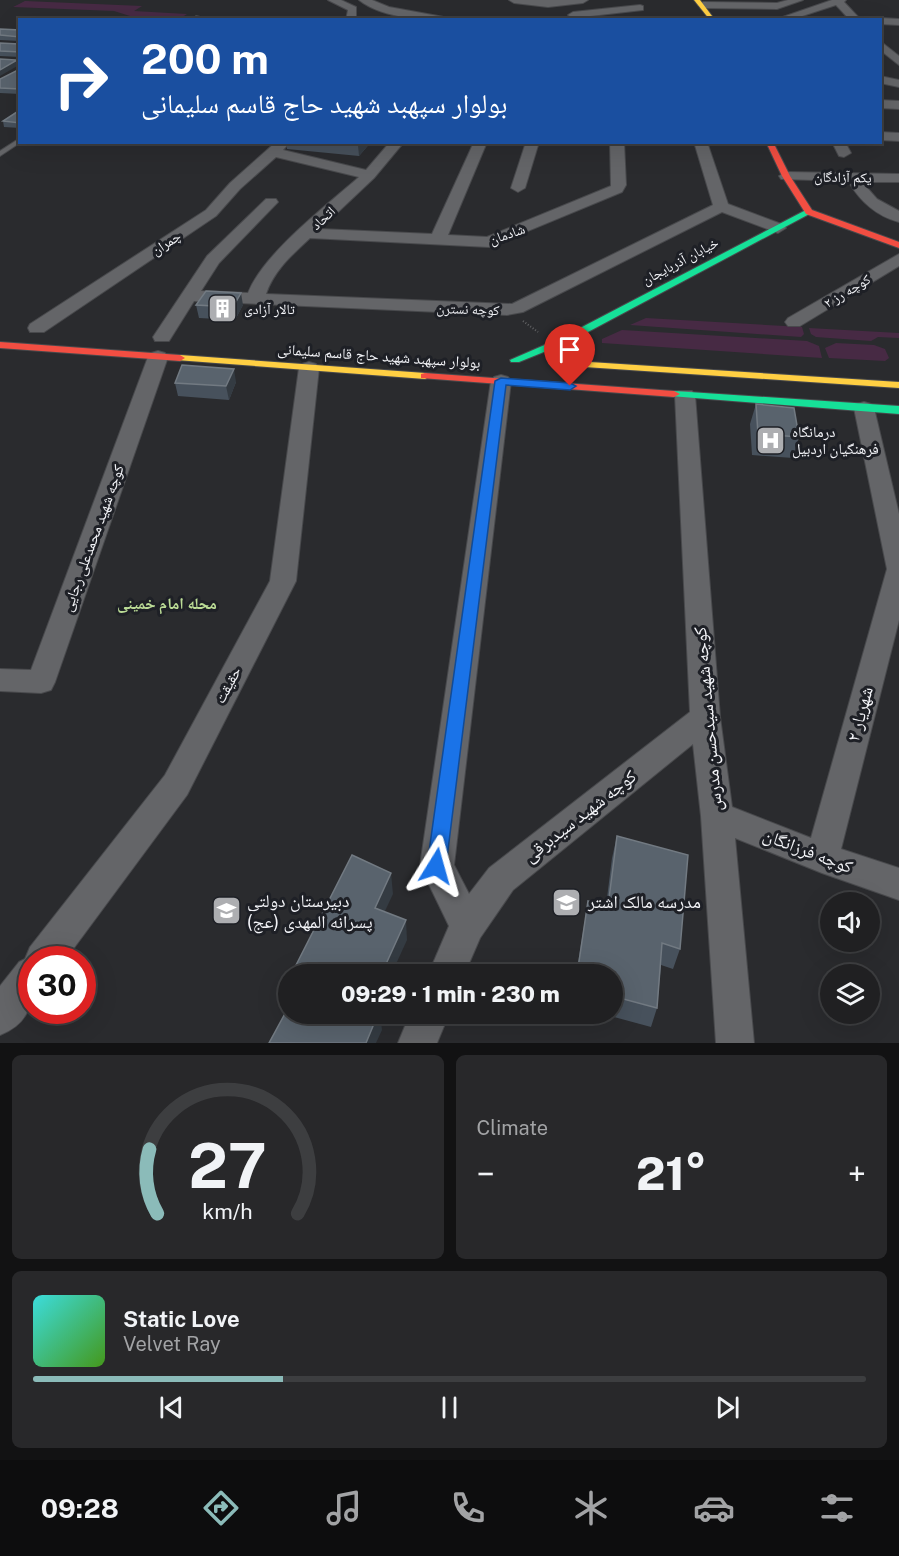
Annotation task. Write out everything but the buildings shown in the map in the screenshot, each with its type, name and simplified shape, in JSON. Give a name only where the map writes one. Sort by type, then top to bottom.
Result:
[{"type":"main road","points":[[699,6],[711,18]]},
{"type":"main road","points":[[770,144],[786,176],[809,212],[899,245]]},
{"type":"main road","name":"خیابان آذربایجان","points":[[506,367],[809,212]]},
{"type":"main road","points":[[18,327],[59,330]]},
{"type":"main road","points":[[560,341],[579,364]]},
{"type":"main road","name":"بولوار سپهبد شهید حاج قاسم سلیمانی","points":[[2,349],[162,342],[309,368],[506,367],[552,363],[899,385]]},
{"type":"main road","name":"بولوار سپهبد شهید حاج قاسم سلیمانی","points":[[506,367],[685,395],[899,410]]},
{"type":"main road","points":[[773,376],[801,387],[888,394],[898,403],[895,406],[872,408]]},
{"type":"street","points":[[338,2],[365,0],[385,15],[408,13],[441,18]]},
{"type":"street","points":[[514,0],[548,4],[583,0]]},
{"type":"street","points":[[699,6],[754,3],[777,6],[798,0]]},
{"type":"street","points":[[783,18],[840,0],[854,18]]},
{"type":"street","points":[[338,2],[353,9],[351,18]]},
{"type":"street","points":[[408,13],[427,4]]},
{"type":"street","points":[[548,4],[570,15]]},
{"type":"street","points":[[542,16],[570,15],[639,4]]},
{"type":"street","points":[[882,21],[899,22]]},
{"type":"street","points":[[882,47],[896,66]]},
{"type":"street","points":[[882,80],[899,84]]},
{"type":"street","points":[[882,104],[898,106]]},
{"type":"street","points":[[882,136],[899,137]]},
{"type":"street","name":"اتحاد","points":[[255,298],[261,282],[273,264],[369,175],[396,144]]},
{"type":"street","points":[[438,239],[480,144]]},
{"type":"street","points":[[518,188],[532,144]]},
{"type":"street","name":"شادمان","points":[[307,233],[489,242],[611,192],[619,185],[617,144]]},
{"type":"street","points":[[701,144],[722,204],[721,207],[778,228]]},
{"type":"street","points":[[279,147],[369,175]]},
{"type":"street","name":"چمران","points":[[37,328],[211,213],[235,186],[279,147]]},
{"type":"street","name":"یکم آزادگان","points":[[786,176],[899,178]]},
{"type":"street","points":[[852,177],[867,200],[875,207],[899,217]]},
{"type":"street","points":[[162,342],[213,260],[271,202]]},
{"type":"street","name":"کوچه نسترن","points":[[191,296],[507,310],[517,308],[721,207]]},
{"type":"street","name":"کوچه رز ۲","points":[[795,322],[899,259]]},
{"type":"street","name":"کوچه شهید محمدعلی رجایی","points":[[0,680],[40,682],[162,342]]},
{"type":"street","points":[[467,926],[436,866],[506,367]]},
{"type":"street","name":"حقیقت","points":[[54,946],[176,785],[283,580],[309,368]]},
{"type":"street","name":"کوچه شهید سیدحسن مدرس","points":[[685,395],[705,717],[717,816],[735,1043]]},
{"type":"street","name":"شهریار ۲","points":[[822,858],[899,569],[872,408]]},
{"type":"street","name":"کوچه شهید سیدبرقی","points":[[451,964],[467,926],[501,879],[705,717]]},
{"type":"street","name":"کوچه فرزانگان","points":[[717,816],[822,858],[899,884]]},
{"type":"street","points":[[0,1016],[18,993]]},
{"type":"street","points":[[417,1043],[426,1024]]},
{"type":"lane","points":[[0,154],[18,141]]},
{"type":"path","points":[[507,310],[560,341]]},
{"type":"shaded area","points":[[25,1],[142,6],[134,11],[187,14],[181,18],[130,18],[130,16],[114,11],[13,7]]},
{"type":"shaded area","points":[[646,318],[802,327],[804,334],[801,337],[630,325]]},
{"type":"shaded area","points":[[809,328],[899,333],[899,338],[878,337],[871,341],[816,337],[811,334]]},
{"type":"shaded area","points":[[622,330],[807,341],[819,346],[822,358],[602,343],[602,339]]},
{"type":"shaded area","points":[[836,343],[874,345],[885,349],[889,358],[885,361],[829,358],[825,348]]},
{"type":"traffic: fast","points":[[515,360],[567,339],[809,212]]},
{"type":"traffic: fast","points":[[674,394],[899,410]]},
{"type":"traffic: slow","points":[[697,0],[711,18]]},
{"type":"traffic: slow","points":[[180,358],[425,376]]},
{"type":"traffic: slow","points":[[574,364],[899,385]]},
{"type":"traffic: jam","points":[[770,144],[786,176],[809,212],[899,245]]},
{"type":"traffic: jam","points":[[0,345],[180,358]]},
{"type":"traffic: jam","points":[[425,376],[674,394]]},
{"type":"place","name":"تالار آزادی","points":[[223,309]]},
{"type":"place","name":"درمانگاه فرهنگیان اردبیل","points":[[771,441]]},
{"type":"place","name":"مدرسه مالک اشتر","points":[[567,902]]},
{"type":"place","name":"دبیرستان دولتی پسرانه المهدی (عج)","points":[[226,911]]},
{"type":"district","name":"محله امام خمینی","points":[[167,603]]},
{"type":"route","points":[[436,866],[501,381],[570,386]]}]
